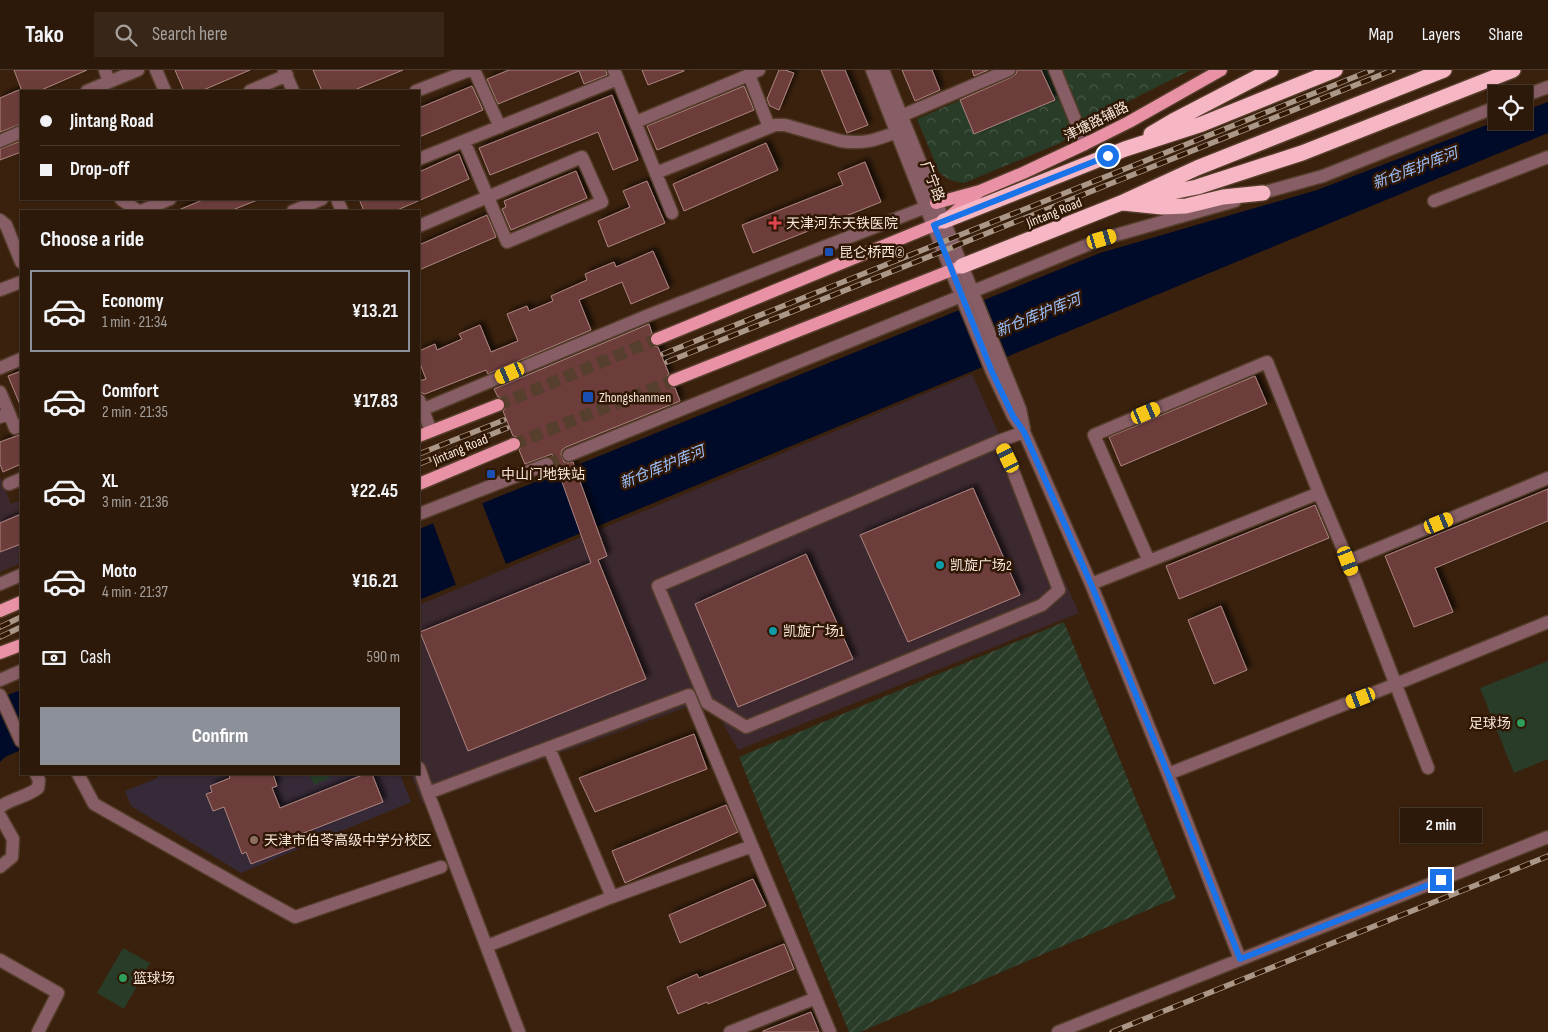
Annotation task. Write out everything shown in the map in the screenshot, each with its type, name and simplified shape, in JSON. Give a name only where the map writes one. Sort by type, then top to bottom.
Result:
[{"type":"highway","points":[[1125,149],[1173,121],[1271,70]]},
{"type":"highway","points":[[939,223],[1125,149],[1202,124],[1335,70]]},
{"type":"highway","name":"Jintang Road","points":[[957,268],[1122,203],[1197,168],[1444,70]]},
{"type":"highway","points":[[1122,203],[1197,187],[1302,153],[1513,70]]},
{"type":"highway","points":[[1122,203],[1162,207],[1186,206],[1222,198],[1262,193]]},
{"type":"main road","name":"津塘路辅路","points":[[980,191],[1086,144],[1129,122],[1217,71]]},
{"type":"main road","points":[[931,205],[980,191]]},
{"type":"main road","points":[[657,339],[939,223],[980,191]]},
{"type":"main road","name":"Jintang Road","points":[[674,380],[957,268]]},
{"type":"main road","name":"Jintang Road","points":[[420,436],[498,405]]},
{"type":"main road","name":"Jintang Road","points":[[420,484],[514,444]]},
{"type":"main road","points":[[0,611],[20,602]]},
{"type":"main road","points":[[0,652],[20,647]]},
{"type":"street","points":[[88,90],[107,76],[138,70]]},
{"type":"street","points":[[156,70],[165,90]]},
{"type":"street","points":[[419,90],[470,70]]},
{"type":"street","points":[[474,70],[500,127]]},
{"type":"street","name":"广宁路","points":[[872,70],[900,124]]},
{"type":"street","name":"广宁路","points":[[883,70],[900,124],[998,369],[1013,416],[1024,432],[1091,584],[1240,959]]},
{"type":"street","points":[[656,173],[769,127],[785,124],[851,143],[876,140],[900,124],[1009,70]]},
{"type":"street","points":[[1055,70],[1086,144]]},
{"type":"street","points":[[636,122],[754,72],[769,127]]},
{"type":"street","points":[[252,90],[285,73],[293,90]]},
{"type":"street","points":[[420,160],[500,127],[616,75],[672,213]]},
{"type":"street","points":[[1533,93],[1548,87]]},
{"type":"street","points":[[569,455],[968,297],[1102,239],[1324,176],[1488,110]]},
{"type":"street","points":[[0,141],[20,132]]},
{"type":"street","points":[[420,226],[489,197],[582,157],[602,202],[507,242],[489,197],[464,141]]},
{"type":"street","points":[[1434,202],[1548,156]]},
{"type":"street","points":[[122,200],[138,210]]},
{"type":"street","points":[[142,210],[167,200]]},
{"type":"street","points":[[295,210],[320,200]]},
{"type":"street","points":[[432,431],[420,406],[931,205]]},
{"type":"street","points":[[0,220],[6,225],[20,260]]},
{"type":"street","points":[[0,290],[20,282]]},
{"type":"street","points":[[0,368],[20,359]]},
{"type":"street","points":[[1149,561],[1094,434],[1268,362],[1428,768]]},
{"type":"street","points":[[0,392],[5,415],[15,428],[20,426]]},
{"type":"street","points":[[1000,441],[1059,590],[1048,600],[1033,609],[746,727],[707,703],[658,586],[1000,441],[1024,432]]},
{"type":"street","points":[[420,514],[547,464]]},
{"type":"street","points":[[1348,561],[1548,478]]},
{"type":"street","points":[[9,484],[20,479]]},
{"type":"street","points":[[1091,584],[1319,493]]},
{"type":"street","points":[[0,584],[20,575]]},
{"type":"street","points":[[1168,774],[1548,622]]},
{"type":"street","points":[[0,680],[20,671]]},
{"type":"street","points":[[428,793],[689,695],[830,1032]]},
{"type":"street","points":[[1,697],[20,739]]},
{"type":"street","points":[[548,748],[612,897]]},
{"type":"street","points":[[420,771],[519,1032]]},
{"type":"street","points":[[0,807],[38,788],[39,780],[36,775]]},
{"type":"street","points":[[79,775],[94,804],[255,896],[295,916],[441,867]]},
{"type":"street","points":[[0,816],[13,839],[12,857],[0,867]]},
{"type":"street","points":[[1058,1032],[1548,837]]},
{"type":"street","points":[[486,946],[612,897],[752,846]]},
{"type":"street","points":[[0,960],[58,993],[38,1032]]},
{"type":"street","points":[[730,1032],[816,998]]},
{"type":"shaded area","points":[[972,374],[1079,613],[738,750],[709,699],[422,803],[411,775],[420,775],[420,605]]},
{"type":"shaded area","points":[[0,477],[11,504],[20,500],[20,563],[0,572]]},
{"type":"shaded area","name":"天津市伯苓高级中学分校区","points":[[156,775],[400,775],[411,802],[241,873],[131,806],[125,791],[158,778]]},
{"type":"green space","points":[[1029,70],[1191,70],[1119,106],[1058,144],[964,183],[950,180],[939,172],[917,119]]},
{"type":"green space","points":[[1064,622],[1176,898],[860,1032],[849,1032],[739,757]]},
{"type":"green space","name":"足球场","points":[[1548,661],[1548,759],[1514,773],[1480,688]]},
{"type":"green space","points":[[309,775],[328,775],[330,778],[314,785]]},
{"type":"green space","name":"篮球场","points":[[123,948],[150,963],[124,1009],[97,993]]},
{"type":"water","name":"新仓库护库河","points":[[1548,102],[1548,133],[420,600],[420,529],[1100,253],[1317,190],[1488,124],[1488,130],[1533,130],[1533,108]]},
{"type":"water","points":[[20,690],[20,750],[5,757],[0,762],[0,698]]},
{"type":"pier","points":[[482,503],[506,564],[456,585],[433,523]]},
{"type":"building","points":[[14,70],[87,70],[41,90],[22,90]]},
{"type":"building","points":[[175,70],[250,70],[203,90],[184,90]]},
{"type":"building","points":[[313,70],[403,70],[354,90],[322,90]]},
{"type":"building","points":[[509,70],[606,70],[607,75],[584,84],[579,71],[498,104],[487,79]]},
{"type":"building","points":[[642,70],[684,70],[684,71],[648,85]]},
{"type":"building","points":[[779,70],[794,73],[779,110],[770,106],[767,99]]},
{"type":"building","points":[[821,70],[845,70],[868,125],[847,133]]},
{"type":"building","points":[[902,70],[932,70],[940,90],[915,101]]},
{"type":"building","points":[[972,70],[988,70],[974,76]]},
{"type":"building","points":[[1017,70],[1041,70],[1055,100],[974,134],[960,100],[1012,77],[1016,74]]},
{"type":"building","points":[[472,86],[483,110],[420,137],[420,108]]},
{"type":"building","points":[[744,86],[754,110],[657,150],[647,126]]},
{"type":"building","points":[[21,89],[20,124],[0,132],[0,98]]},
{"type":"building","points":[[612,95],[638,160],[613,170],[598,132],[490,175],[479,148]]},
{"type":"building","points":[[20,141],[20,152],[0,160],[0,149]]},
{"type":"building","points":[[766,143],[778,170],[684,211],[673,184]]},
{"type":"building","points":[[459,154],[469,179],[397,210],[364,210],[359,200],[420,200],[420,172]]},
{"type":"building","points":[[865,162],[881,202],[753,253],[742,225],[843,185],[838,173]]},
{"type":"building","points":[[576,171],[587,198],[511,230],[502,209],[506,207],[504,201]]},
{"type":"building","points":[[647,181],[665,223],[608,247],[598,221],[630,207],[623,191]]},
{"type":"building","points":[[203,200],[258,200],[232,210],[178,210]]},
{"type":"building","points":[[487,215],[496,237],[420,270],[420,245]]},
{"type":"building","points":[[653,251],[669,288],[631,304],[622,282],[579,300],[591,330],[488,374],[486,370],[425,394],[420,392],[420,381],[426,379],[420,364],[420,351],[435,344],[437,350],[462,339],[459,334],[480,325],[491,352],[518,341],[507,314],[527,306],[529,311],[553,301],[551,296],[587,280],[585,274],[614,262],[616,267]]},
{"type":"building","points":[[649,324],[652,333],[649,337],[650,343],[652,346],[658,347],[669,374],[666,378],[667,383],[669,387],[675,388],[680,401],[566,447],[562,450],[561,454],[564,462],[573,462],[607,556],[598,560],[646,679],[468,751],[420,632],[591,563],[552,454],[525,464],[519,450],[522,441],[518,437],[513,436],[503,411],[506,407],[505,402],[503,398],[498,397],[494,389]]},
{"type":"building","points":[[20,371],[20,405],[8,376]]},
{"type":"building","points":[[1255,376],[1267,404],[1121,466],[1109,437]]},
{"type":"building","points":[[19,435],[20,438],[20,464],[3,472],[0,464],[0,442]]},
{"type":"building","name":"凯旋广场2","points":[[973,488],[1020,595],[908,642],[860,535]]},
{"type":"building","points":[[1548,489],[1548,521],[1435,568],[1453,612],[1414,627],[1385,556]]},
{"type":"building","points":[[1315,505],[1329,538],[1179,599],[1166,566]]},
{"type":"building","points":[[20,514],[20,544],[0,552],[0,523]]},
{"type":"building","name":"凯旋广场1","points":[[806,554],[853,659],[738,707],[695,604]]},
{"type":"building","points":[[1221,606],[1247,670],[1214,684],[1188,620]]},
{"type":"building","points":[[694,734],[707,769],[595,812],[579,778]]},
{"type":"building","points":[[229,775],[273,775],[277,786],[272,788],[280,808],[362,775],[372,775],[383,802],[291,838],[295,847],[251,864],[246,852],[242,854],[224,807],[213,811],[206,794],[212,792],[210,786],[230,778]]},
{"type":"building","points":[[726,805],[738,832],[625,883],[612,851]]},
{"type":"building","points":[[753,879],[766,906],[680,943],[669,915]]},
{"type":"building","points":[[784,944],[794,969],[708,1004],[707,1002],[678,1014],[667,987],[697,974],[699,978]]},
{"type":"building","points":[[811,1012],[819,1032],[763,1032],[763,1031]]},
{"type":"tunnel","points":[[498,405],[657,339]]},
{"type":"tunnel","points":[[514,444],[674,380]]},
{"type":"tunnel","points":[[547,464],[569,455]]},
{"type":"railway","points":[[663,354],[1372,70]]},
{"type":"railway","points":[[667,362],[1393,70]]},
{"type":"railway","points":[[420,454],[504,420]]},
{"type":"railway","points":[[420,464],[507,428]]},
{"type":"railway","points":[[0,627],[20,617]]},
{"type":"railway","points":[[0,637],[20,627]]},
{"type":"railway","points":[[1112,1032],[1548,856]]},
{"type":"place","name":"天津河东天铁医院","points":[[775,223]]},
{"type":"place","name":"昆仑桥西②","points":[[829,252]]},
{"type":"place","name":"Zhongshanmen","points":[[588,397]]},
{"type":"place","name":"中山门地铁站","points":[[491,474]]},
{"type":"place","name":"凯旋广场2","points":[[940,565]]},
{"type":"place","name":"凯旋广场1","points":[[773,631]]},
{"type":"place","name":"足球场","points":[[1521,723]]},
{"type":"place","name":"天津市伯苓高级中学分校区","points":[[254,840]]},
{"type":"place","name":"篮球场","points":[[123,978]]},
{"type":"route","points":[[1108,156],[934,225],[992,372],[1013,416],[1024,432],[1091,584],[1240,959],[1441,880]]}]
